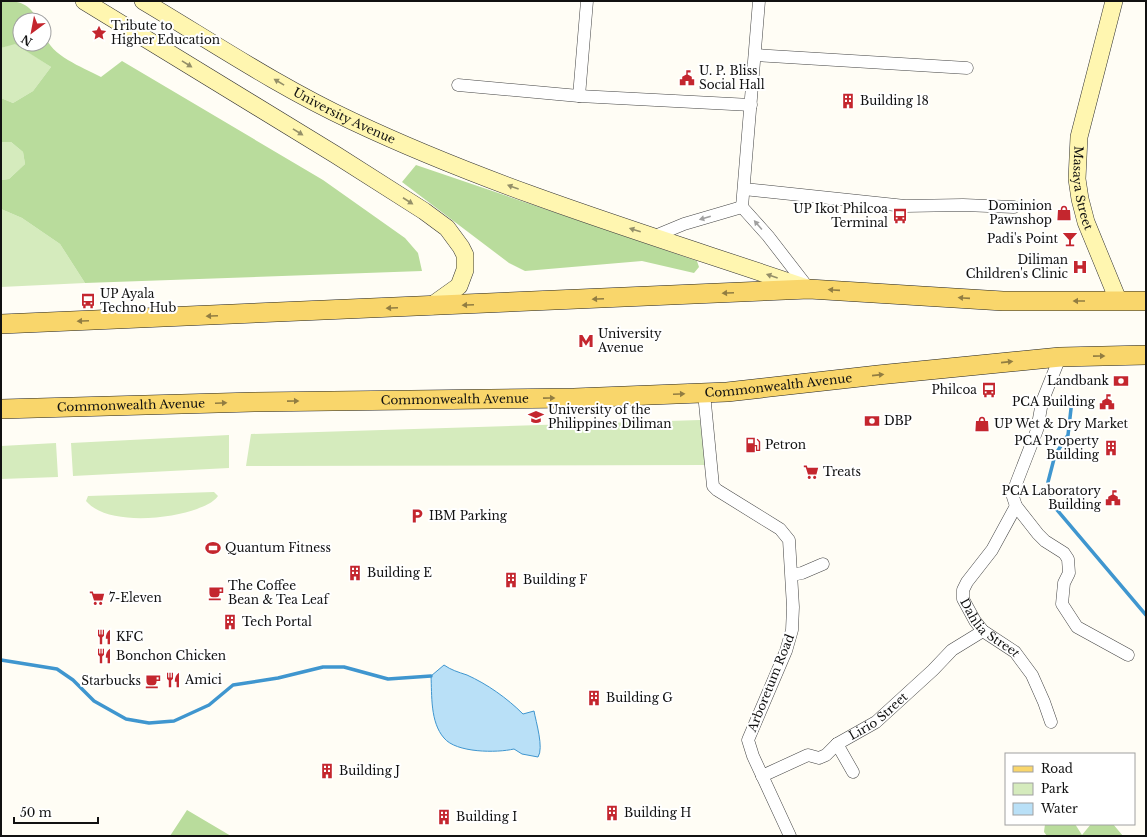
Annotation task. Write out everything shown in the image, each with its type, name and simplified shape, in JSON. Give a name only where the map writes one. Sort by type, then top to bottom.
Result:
[{"type":"main road","points":[[84,1],[336,155],[424,211],[447,228],[465,255],[465,270],[458,286],[431,306]]},
{"type":"main road","name":"University Avenue","points":[[143,1],[311,101],[353,122],[487,177],[600,219],[655,236],[809,289]]},
{"type":"main road","name":"Masaya Street","points":[[1114,1],[1079,137],[1077,179],[1086,222],[1118,300]]},
{"type":"main road","points":[[1,324],[809,289],[1003,301],[1146,301]]},
{"type":"main road","points":[[1,334],[33,322]]},
{"type":"main road","name":"Commonwealth Avenue","points":[[1,409],[254,402],[574,398],[704,394],[1060,357],[1146,355]]},
{"type":"street","points":[[579,96],[587,1]]},
{"type":"street","points":[[759,1],[742,208],[768,236],[809,289]]},
{"type":"street","points":[[755,55],[967,68]]},
{"type":"street","points":[[458,85],[579,96],[751,105]]},
{"type":"street","points":[[744,189],[906,206],[963,205],[1014,207]]},
{"type":"street","points":[[655,236],[684,224],[742,208]]},
{"type":"street","name":"Dahlia Street","points":[[1051,722],[1036,683],[1015,652],[983,631],[965,606],[963,590],[967,582],[992,550],[1016,506],[1013,498],[1014,492],[1034,442],[1042,402],[1060,357]]},
{"type":"street","name":"Arboretum Road","points":[[704,394],[713,486],[717,490],[780,529],[789,540],[792,575],[792,630],[786,651],[748,740],[762,776],[790,836]]},
{"type":"street","points":[[1016,506],[1038,534],[1045,541],[1064,553],[1068,559],[1069,573],[1064,583],[1062,604],[1077,627],[1128,656]]},
{"type":"street","points":[[792,575],[802,573],[823,564]]},
{"type":"street","name":"Lirio Street","points":[[762,776],[808,755],[820,758],[826,755],[837,744],[876,722],[933,670],[952,650],[983,631]]},
{"type":"street","points":[[837,744],[853,772]]},
{"type":"green space","points":[[1,1],[23,4],[33,12],[12,12],[12,45],[1,48]]},
{"type":"green space","points":[[12,44],[12,52],[28,52],[51,67],[33,91],[13,103],[1,98],[1,48]]},
{"type":"green space","points":[[52,48],[60,55],[76,65],[101,77],[122,61],[323,180],[405,238],[418,253],[422,271],[85,283],[60,244],[22,218],[1,209],[1,180],[9,179],[25,164],[23,152],[11,142],[1,142],[1,98],[13,103],[33,91],[51,67],[28,52],[52,52]]},
{"type":"green space","points":[[1,142],[11,142],[23,152],[25,164],[9,179],[1,180]]},
{"type":"green space","points":[[416,165],[697,261],[699,267],[694,273],[642,261],[525,271],[509,263],[402,182]]},
{"type":"green space","points":[[1,209],[22,218],[60,244],[85,283],[1,287]]},
{"type":"green space","points":[[700,420],[705,465],[246,466],[251,434]]},
{"type":"green space","points":[[229,435],[229,468],[73,476],[71,443]]},
{"type":"green space","points":[[56,443],[58,477],[1,479],[1,446]]},
{"type":"green space","points":[[214,492],[218,496],[203,507],[185,513],[156,517],[123,517],[108,514],[96,509],[86,501],[88,496]]},
{"type":"green space","points":[[187,810],[231,836],[170,836]]},
{"type":"green space","points":[[1045,825],[1076,825],[1082,835],[1090,825],[1114,825],[1123,836],[1047,836],[1044,832]]},
{"type":"water","points":[[444,665],[489,687],[510,702],[523,714],[534,711],[540,741],[540,753],[538,757],[522,754],[514,749],[477,751],[467,749],[458,747],[444,738],[439,732],[434,716],[431,676]]},
{"type":"waterway","points":[[1072,400],[1068,435],[1055,455],[1048,482],[1052,504],[1146,615]]},
{"type":"waterway","points":[[1,660],[57,669],[73,680],[94,701],[126,719],[149,723],[174,721],[209,705],[233,685],[278,678],[323,667],[344,667],[388,679],[431,676]]},
{"type":"place","name":"Tribute to Higher Education","points":[[99,33]]},
{"type":"place","name":"U. P. Bliss Social Hall","points":[[687,78]]},
{"type":"place","name":"Building 18","points":[[848,101]]},
{"type":"place","name":"Dominion Pawnshop","points":[[1064,213]]},
{"type":"place","name":"UP Ikot Philcoa Terminal","points":[[900,216]]},
{"type":"place","name":"Padi's Point","points":[[1070,239]]},
{"type":"place","name":"Diliman Children's Clinic","points":[[1080,267]]},
{"type":"place","name":"UP Ayala Techno Hub","points":[[88,301]]},
{"type":"place","name":"University Avenue","points":[[586,341]]},
{"type":"place","name":"Landbank","points":[[1121,381]]},
{"type":"place","name":"Philcoa","points":[[989,390]]},
{"type":"place","name":"PCA Building","points":[[1107,402]]},
{"type":"place","name":"University of the Philippines Diliman","points":[[536,417]]},
{"type":"place","name":"DBP","points":[[872,421]]},
{"type":"place","name":"UP Wet & Dry Market","points":[[982,424]]},
{"type":"place","name":"Petron","points":[[753,445]]},
{"type":"place","name":"PCA Property Building","points":[[1111,448]]},
{"type":"place","name":"Treats","points":[[811,472]]},
{"type":"place","name":"PCA Laboratory Building","points":[[1113,498]]},
{"type":"place","name":"IBM Parking","points":[[417,516]]},
{"type":"place","name":"Quantum Fitness","points":[[213,548]]},
{"type":"place","name":"Building E","points":[[355,573]]},
{"type":"place","name":"Building F","points":[[511,580]]},
{"type":"place","name":"The Coffee Bean & Tea Leaf","points":[[216,593]]},
{"type":"place","name":"7-Eleven","points":[[97,598]]},
{"type":"place","name":"Tech Portal","points":[[230,622]]},
{"type":"place","name":"KFC","points":[[104,637]]},
{"type":"place","name":"Bonchon Chicken","points":[[104,656]]},
{"type":"place","name":"Amici","points":[[173,680]]},
{"type":"place","name":"Starbucks","points":[[153,681]]},
{"type":"place","name":"Building G","points":[[594,698]]},
{"type":"place","name":"Building J","points":[[327,771]]},
{"type":"place","name":"Building H","points":[[612,813]]},
{"type":"place","name":"Building I","points":[[444,817]]}]
